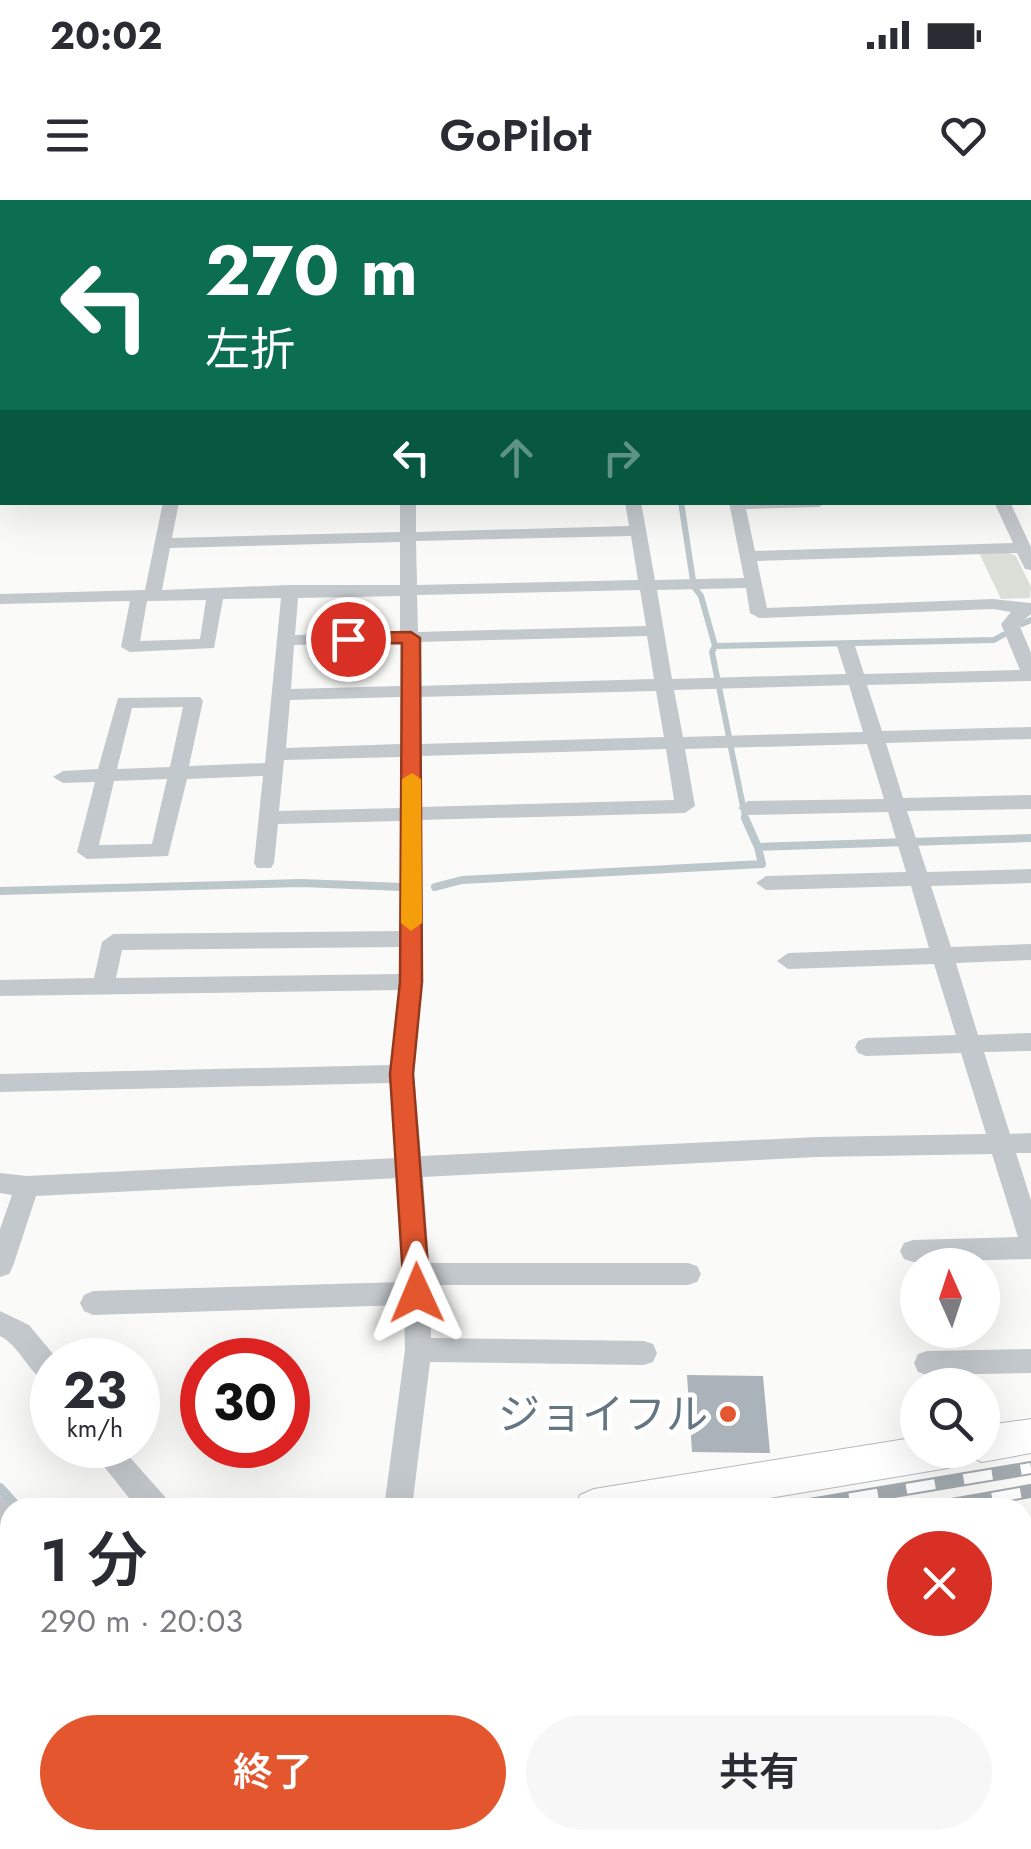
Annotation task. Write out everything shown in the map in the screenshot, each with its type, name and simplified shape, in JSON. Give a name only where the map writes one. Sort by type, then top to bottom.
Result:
[{"type":"main road","points":[[1000,1441],[1031,1436]]},
{"type":"main road","points":[[655,1498],[900,1458]]},
{"type":"street","points":[[170,505],[163,542],[130,647],[208,644],[216,592]]},
{"type":"street","points":[[399,1498],[418,1350],[402,1074],[411,982],[408,505]]},
{"type":"street","points":[[268,818],[685,806],[633,505]]},
{"type":"street","points":[[281,695],[1031,674],[1026,619],[993,604],[759,613],[738,505]]},
{"type":"street","points":[[1003,505],[1031,565]]},
{"type":"street","points":[[163,542],[637,532]]},
{"type":"street","points":[[748,556],[1023,548]]},
{"type":"street","points":[[0,599],[410,587],[752,583]]},
{"type":"street","points":[[264,863],[290,590]]},
{"type":"street","points":[[286,640],[654,631]]},
{"type":"street","points":[[846,646],[1031,1240]]},
{"type":"street","points":[[194,701],[179,772],[161,851],[87,852],[124,702],[194,701]]},
{"type":"street","points":[[63,777],[179,772],[412,751],[1031,733]]},
{"type":"street","points":[[748,808],[1031,802]]},
{"type":"street","points":[[766,883],[1031,876]]},
{"type":"street","points":[[103,985],[113,942],[411,939]]},
{"type":"street","points":[[788,961],[1031,952]]},
{"type":"street","points":[[0,988],[411,982]]},
{"type":"street","points":[[866,1047],[1031,1042]]},
{"type":"street","points":[[0,1084],[402,1074]]},
{"type":"street","points":[[0,1183],[27,1186],[817,1147],[1031,1142]]},
{"type":"street","points":[[0,1266],[27,1186]]},
{"type":"street","points":[[1000,1249],[1031,1248]]},
{"type":"street","points":[[93,1302],[688,1274]]},
{"type":"street","points":[[0,1323],[20,1334],[30,1346]]},
{"type":"street","points":[[418,1350],[644,1353]]},
{"type":"street","points":[[927,1363],[1031,1360]]},
{"type":"street","points":[[121,1468],[147,1498]]},
{"type":"shaded area","points":[[1007,552],[1016,556],[1031,587],[1030,598],[1001,599],[979,553]]},
{"type":"building","name":"ジョイフル","points":[[687,1375],[763,1376],[770,1453],[692,1452]]},
{"type":"waterway","points":[[681,505],[694,587],[701,596],[715,646]]},
{"type":"waterway","points":[[1022,624],[1031,620]]},
{"type":"waterway","points":[[715,646],[994,640],[1003,635]]},
{"type":"waterway","points":[[715,646],[712,652],[729,737]]},
{"type":"waterway","points":[[731,748],[746,820]]},
{"type":"waterway","points":[[746,820],[758,847]]},
{"type":"waterway","points":[[758,847],[1031,838]]},
{"type":"waterway","points":[[435,887],[462,880],[762,864],[758,847]]},
{"type":"waterway","points":[[0,891],[301,883],[402,887]]},
{"type":"waterway","points":[[0,1488],[9,1498]]},
{"type":"railway","points":[[852,1498],[1031,1468]]},
{"type":"railway","points":[[991,1498],[1031,1491]]},
{"type":"slow traffic","points":[[411,923],[412,779]]},
{"type":"place","name":"ジョイフル","points":[[728,1414]]},
{"type":"route","points":[[348,639],[411,638],[411,982],[402,1074],[417,1293]]}]
